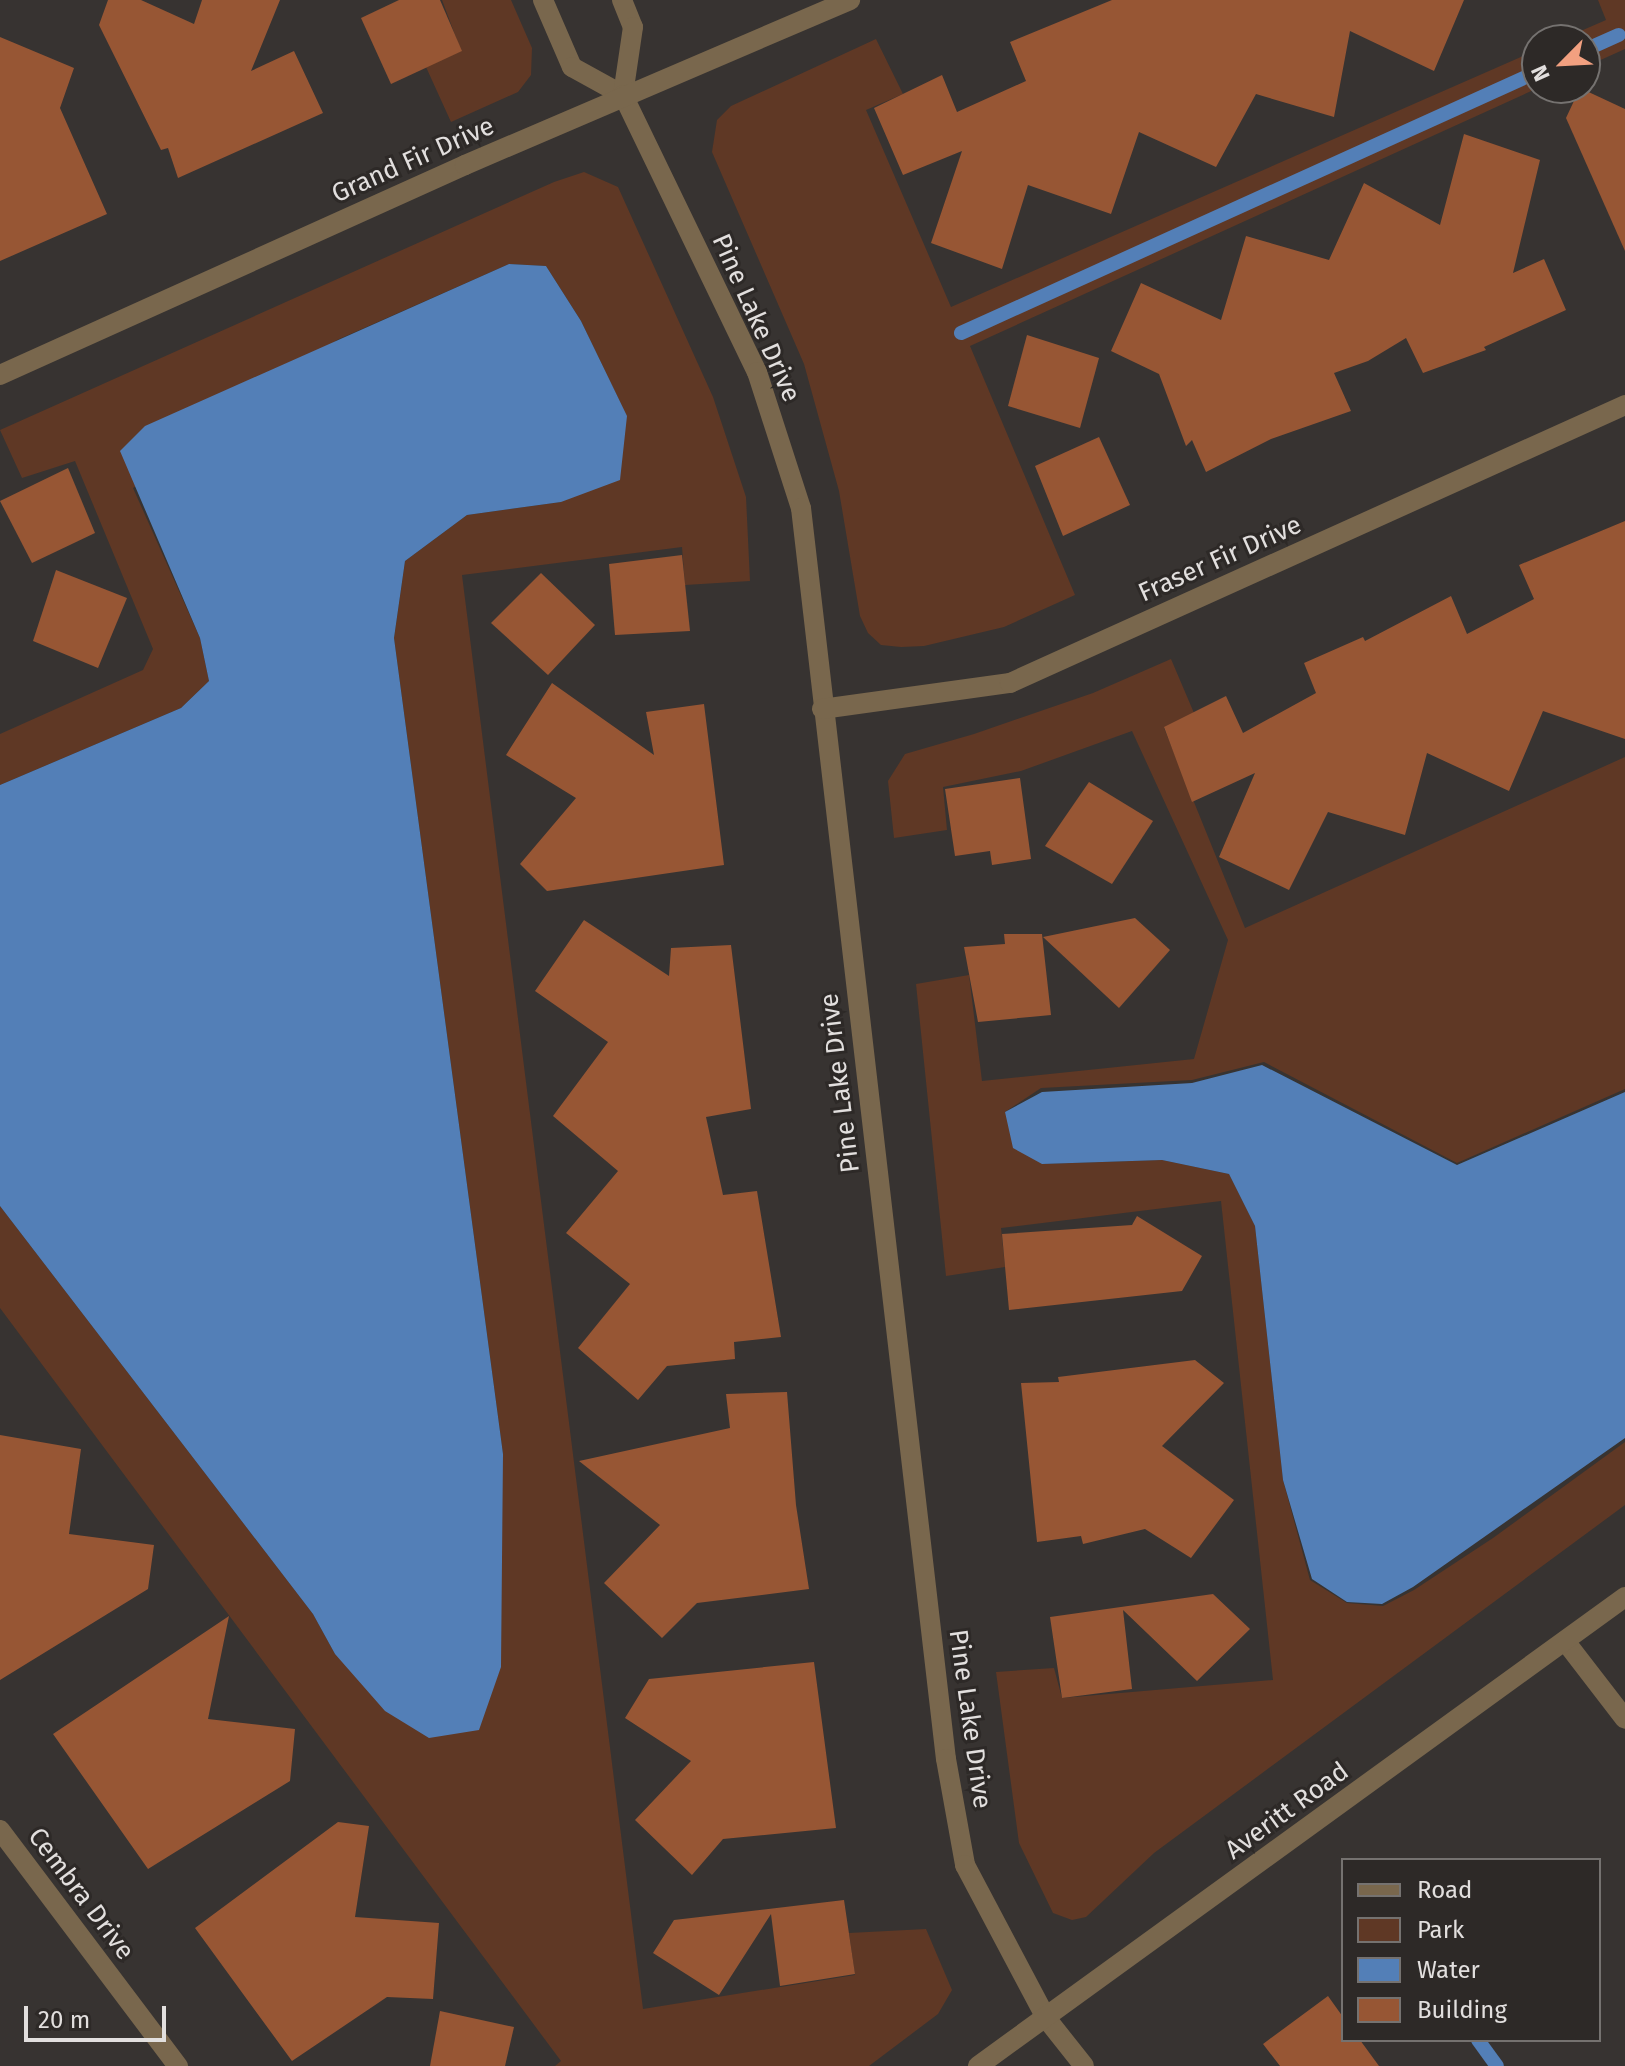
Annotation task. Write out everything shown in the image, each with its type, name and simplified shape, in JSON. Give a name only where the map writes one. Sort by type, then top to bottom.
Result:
[{"type":"street","points":[[543,0],[572,67],[623,95],[633,27],[622,0]]},
{"type":"street","name":"Grand Fir Drive","points":[[0,375],[623,95],[850,0]]},
{"type":"street","name":"Pine Lake Drive","points":[[623,95],[762,387],[801,508],[946,1759],[965,1865],[1046,2018],[1084,2066]]},
{"type":"street","name":"Fraser Fir Drive","points":[[822,709],[1010,683],[1625,405]]},
{"type":"street","name":"Averitt Road","points":[[978,2066],[1625,1597]]},
{"type":"street","points":[[1565,1641],[1625,1719]]},
{"type":"street","name":"Cembra Drive","points":[[0,1830],[178,2066]]},
{"type":"green space","points":[[442,0],[511,0],[532,48],[531,75],[518,92],[451,122],[426,67],[461,51]]},
{"type":"green space","points":[[1598,0],[1625,0],[1625,49],[1601,60],[1601,24],[1597,24],[1606,20]]},
{"type":"green space","points":[[876,39],[903,94],[866,110],[951,307],[1521,57],[1521,96],[970,346],[1075,595],[1004,627],[924,646],[881,645],[868,633],[860,616],[839,491],[804,364],[712,152],[717,120],[731,106]]},
{"type":"green space","points":[[584,172],[618,187],[713,397],[746,497],[750,581],[685,585],[682,547],[462,575],[643,2009],[855,1975],[849,1933],[926,1929],[952,1990],[938,2014],[869,2066],[555,2066],[561,2061],[0,1308],[0,1206],[313,1614],[335,1654],[503,1454],[394,638],[405,561],[467,515],[561,502],[626,415],[581,321],[546,266],[509,264],[337,340],[133,488],[200,638],[209,681],[181,708],[0,785],[0,734],[143,670],[153,649],[75,461],[22,478],[0,430],[554,182]]},
{"type":"green space","points":[[1171,659],[1194,713],[1164,728],[1245,928],[1625,757],[1625,1089],[1457,1163],[1264,1062],[1192,1080],[1041,1088],[1005,1112],[1042,1164],[1162,1160],[1229,1174],[1255,1226],[1283,1480],[1310,1580],[1347,1603],[1383,1606],[1414,1590],[1493,1538],[1625,1442],[1625,1505],[1154,1853],[1086,1917],[1072,1920],[1053,1913],[1019,1843],[996,1672],[1054,1668],[1062,1698],[1273,1680],[1221,1201],[1001,1228],[1005,1267],[946,1276],[916,984],[969,975],[982,1081],[1194,1059],[1228,940],[1132,731],[1021,771],[943,787],[947,830],[894,838],[888,781],[905,754],[1093,693]]},
{"type":"water","points":[[509,264],[546,266],[581,321],[627,416],[620,480],[561,502],[467,515],[405,561],[394,638],[503,1454],[501,1667],[479,1730],[429,1738],[385,1711],[335,1654],[313,1614],[0,1206],[0,785],[181,708],[209,681],[200,638],[120,451],[145,426]]},
{"type":"water","points":[[1262,1065],[1457,1165],[1625,1092],[1625,1438],[1413,1587],[1382,1604],[1347,1602],[1312,1579],[1283,1480],[1255,1226],[1229,1174],[1162,1160],[1042,1164],[1013,1148],[1005,1112],[1042,1092],[1192,1083]]},
{"type":"building","points":[[108,0],[141,0],[194,24],[202,0],[280,0],[251,71],[294,51],[323,113],[178,178],[168,148],[161,150],[99,25]]},
{"type":"building","points":[[399,0],[440,0],[462,51],[391,84],[361,18]]},
{"type":"building","points":[[1112,0],[1464,0],[1434,71],[1350,31],[1334,117],[1256,94],[1216,167],[1139,132],[1111,214],[1028,185],[1002,269],[931,243],[962,151],[903,175],[874,108],[942,75],[957,112],[1026,81],[1010,42]]},
{"type":"building","points":[[0,37],[74,68],[60,108],[107,214],[0,261]]},
{"type":"building","points":[[1601,98],[1625,109],[1625,251],[1566,118],[1573,104],[1601,104]]},
{"type":"building","points":[[1464,134],[1540,160],[1513,273],[1544,259],[1566,310],[1484,347],[1486,350],[1423,373],[1406,338],[1368,361],[1334,373],[1351,411],[1271,439],[1206,472],[1192,440],[1186,446],[1159,374],[1111,351],[1141,283],[1221,320],[1246,236],[1329,260],[1364,183],[1440,225]]},
{"type":"building","points":[[1027,335],[1099,358],[1080,428],[1008,406]]},
{"type":"building","points":[[1099,437],[1130,505],[1063,536],[1035,466]]},
{"type":"building","points":[[68,468],[95,533],[32,563],[0,501]]},
{"type":"building","points":[[1625,521],[1625,739],[1543,711],[1509,791],[1427,753],[1405,835],[1328,812],[1289,890],[1219,857],[1255,773],[1192,802],[1164,727],[1226,696],[1243,733],[1316,693],[1304,663],[1363,637],[1365,641],[1451,596],[1467,634],[1534,599],[1519,565]]},
{"type":"building","points":[[682,555],[690,631],[615,635],[609,564]]},
{"type":"building","points":[[56,570],[127,598],[98,668],[33,641]]},
{"type":"building","points":[[541,573],[595,625],[548,675],[491,623]]},
{"type":"building","points":[[552,683],[654,755],[646,712],[704,704],[724,865],[547,891],[520,864],[576,798],[506,755]]},
{"type":"building","points":[[1020,778],[1031,859],[992,865],[990,851],[955,856],[945,789]]},
{"type":"building","points":[[1089,782],[1153,821],[1112,884],[1045,846]]},
{"type":"building","points":[[1135,918],[1170,950],[1119,1008],[1043,937]]},
{"type":"building","points":[[584,920],[669,976],[671,948],[731,945],[751,1109],[706,1117],[723,1195],[757,1191],[781,1337],[734,1342],[735,1359],[667,1366],[638,1400],[578,1348],[630,1284],[566,1233],[618,1171],[553,1116],[608,1042],[535,991]]},
{"type":"building","points":[[1004,934],[1042,934],[1051,1015],[978,1022],[964,947],[1005,944]]},
{"type":"building","points":[[1137,1216],[1202,1256],[1182,1291],[1009,1310],[1002,1234],[1132,1225]]},
{"type":"building","points":[[1195,1360],[1224,1383],[1162,1446],[1234,1500],[1191,1558],[1145,1529],[1083,1544],[1081,1536],[1037,1542],[1021,1383],[1059,1382],[1058,1377]]},
{"type":"building","points":[[787,1392],[796,1505],[809,1589],[697,1603],[662,1638],[604,1583],[660,1525],[579,1461],[730,1428],[726,1394]]},
{"type":"building","points":[[0,1435],[81,1449],[69,1534],[154,1545],[148,1589],[0,1680]]},
{"type":"building","points":[[1213,1594],[1250,1629],[1197,1681],[1123,1610],[1132,1689],[1062,1698],[1050,1617]]},
{"type":"building","points":[[229,1616],[208,1719],[295,1729],[290,1781],[148,1869],[53,1734]]},
{"type":"building","points":[[814,1662],[836,1828],[723,1839],[692,1875],[635,1820],[691,1761],[625,1718],[649,1679]]},
{"type":"building","points":[[338,1822],[369,1826],[355,1917],[439,1923],[433,1999],[387,1997],[292,2061],[195,1928]]},
{"type":"building","points":[[844,1900],[855,1974],[780,1986],[771,1914],[719,1995],[653,1953],[674,1920]]},
{"type":"building","points":[[1328,1996],[1341,2014],[1341,2042],[1361,2042],[1379,2066],[1280,2066],[1263,2044]]},
{"type":"building","points":[[440,2011],[514,2027],[505,2066],[430,2066]]},
{"type":"waterway","points":[[1601,43],[1619,35]]},
{"type":"waterway","points":[[961,333],[1521,79]]},
{"type":"waterway","points":[[1479,2042],[1497,2066]]}]
